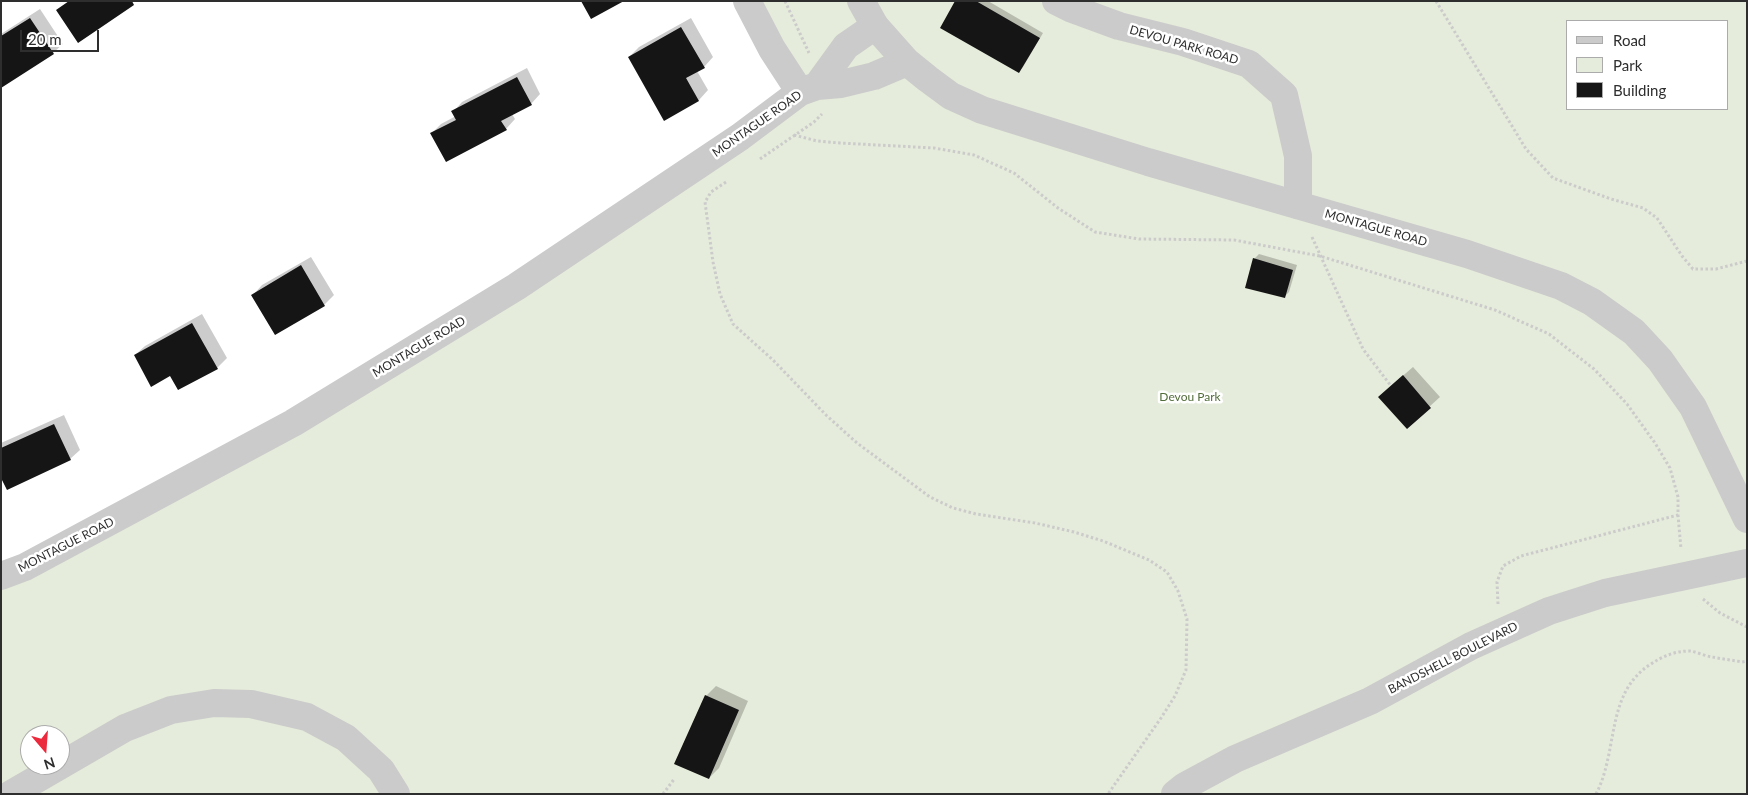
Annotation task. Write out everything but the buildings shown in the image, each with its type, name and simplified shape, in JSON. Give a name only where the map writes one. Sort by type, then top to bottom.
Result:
[{"type":"street","points":[[747,1],[772,49],[809,89]]},
{"type":"street","points":[[860,1],[875,26]]},
{"type":"street","name":"DEVOU PARK ROAD","points":[[1056,1],[1119,26],[1183,42],[1249,64],[1284,96],[1298,156],[1298,205]]},
{"type":"street","name":"MONTAGUE ROAD","points":[[1,576],[25,567],[310,413],[516,287],[809,89],[846,46],[875,26],[907,62],[951,96],[982,110],[1148,162],[1467,254],[1561,286],[1592,302],[1634,332],[1660,360],[1694,407],[1747,519]]},
{"type":"street","name":"MONTAGUE ROAD","points":[[809,89],[874,76],[907,62]]},
{"type":"street","name":"BANDSHELL BOULEVARD","points":[[1175,794],[1185,786],[1235,759],[1370,701],[1471,646],[1549,611],[1605,593],[1747,563]]},
{"type":"street","points":[[11,794],[125,728],[171,710],[214,703],[251,704],[307,717],[346,738],[381,770],[396,794]]},
{"type":"path","points":[[785,1],[809,52]]},
{"type":"path","points":[[1436,1],[1526,149],[1553,178],[1611,199],[1643,208],[1656,218],[1693,269],[1716,269],[1747,261]]},
{"type":"path","points":[[756,161],[814,122],[823,112]]},
{"type":"path","points":[[794,135],[817,141],[934,148],[974,155],[1014,173],[1058,208],[1095,232],[1139,239],[1234,240],[1320,256],[1495,310],[1549,334],[1594,369],[1627,404],[1655,443],[1670,468],[1678,497],[1681,551]]},
{"type":"path","points":[[734,177],[711,192],[705,202],[713,262],[720,294],[733,324],[773,360],[826,415],[857,443],[930,497],[961,510],[1036,523],[1103,541],[1155,564],[1167,572],[1178,590],[1187,619],[1186,670],[1175,696],[1162,718],[1108,794]]},
{"type":"path","points":[[1298,205],[1363,349],[1391,386]]},
{"type":"path","points":[[1698,595],[1720,613],[1747,627]]},
{"type":"path","points":[[1596,794],[1604,780],[1618,706],[1628,685],[1640,672],[1662,657],[1676,652],[1692,652],[1742,662],[1747,661]]},
{"type":"path","points":[[663,794],[675,778]]},
{"type":"green space","name":"Devou Park","points":[[747,1],[1747,1],[1747,794],[1,794],[1,576],[293,423],[800,92]]}]
